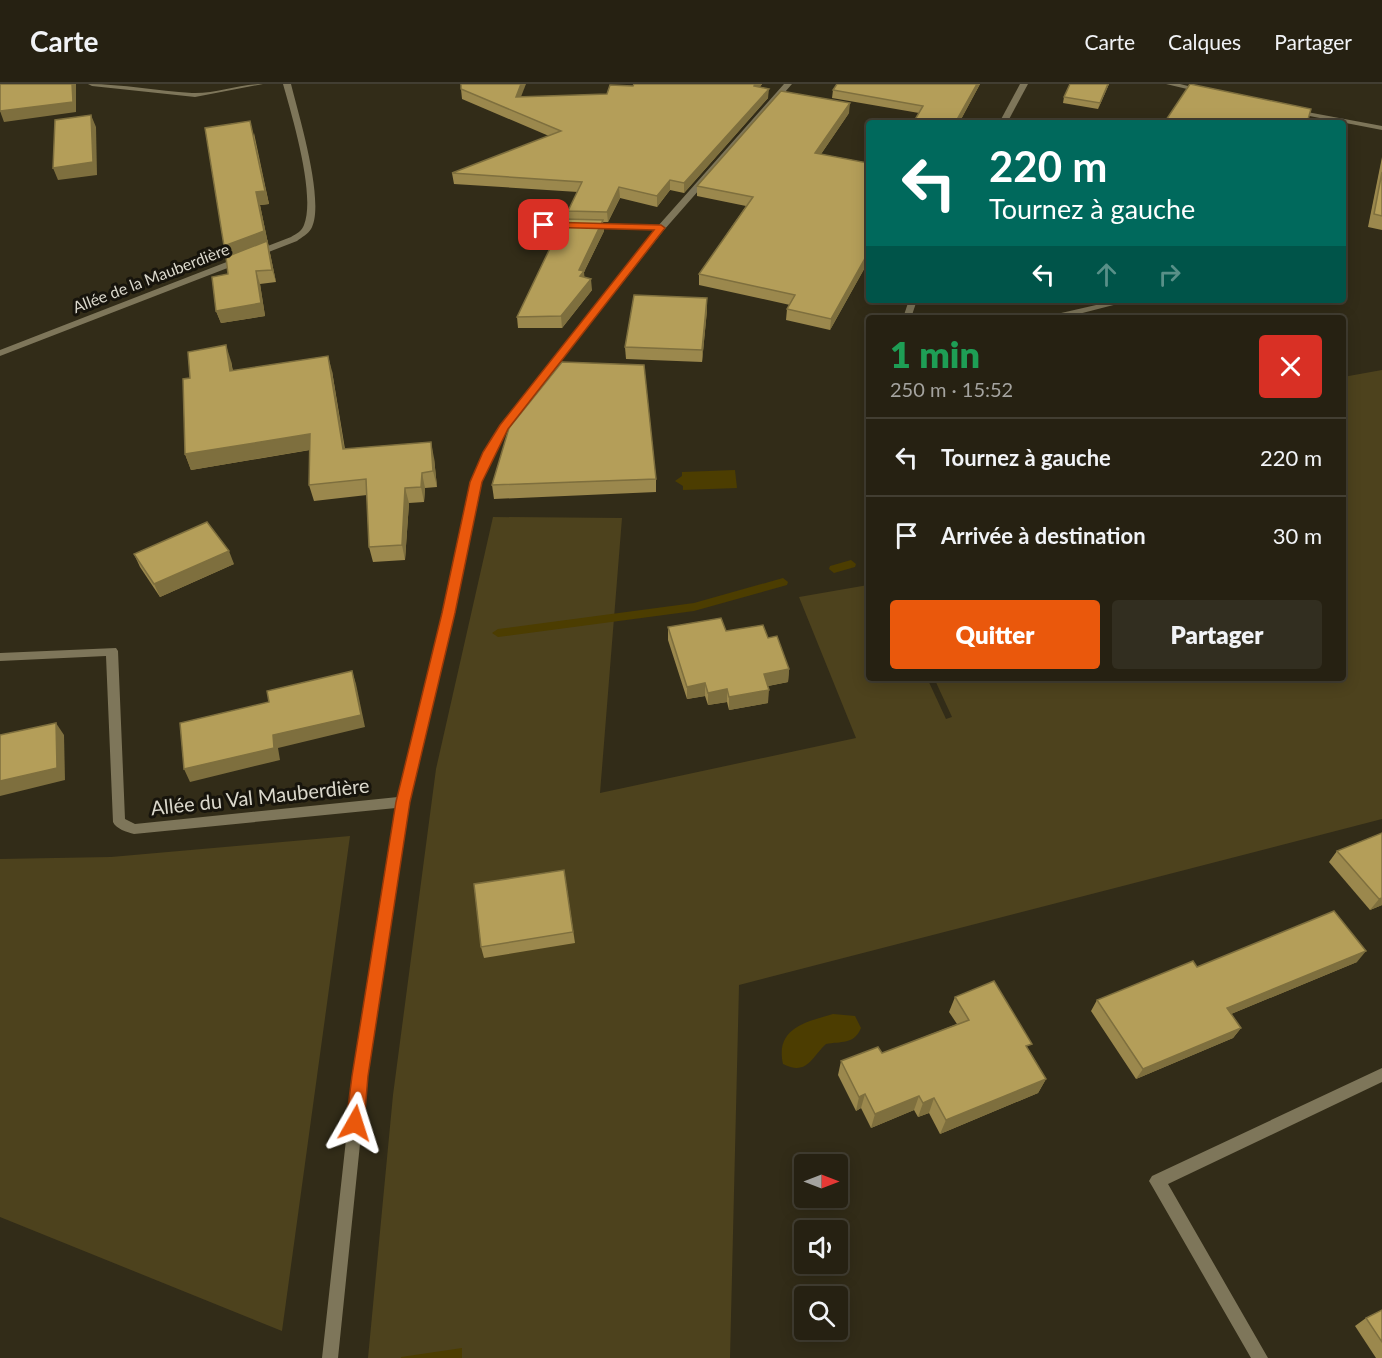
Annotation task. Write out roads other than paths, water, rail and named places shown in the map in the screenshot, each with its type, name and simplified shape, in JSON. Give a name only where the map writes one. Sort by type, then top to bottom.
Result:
[{"type":"street","points":[[92,84],[195,95],[259,84]]},
{"type":"street","points":[[127,89],[134,84]]},
{"type":"street","name":"Allée de la Mauberdière","points":[[0,353],[294,239],[308,228],[311,215],[308,169],[287,84]]},
{"type":"street","points":[[330,1358],[360,1076],[403,802],[448,613],[476,482],[489,452],[504,427],[661,228],[788,84]]},
{"type":"street","points":[[1005,120],[1024,84]]},
{"type":"street","points":[[1170,84],[1212,93]]},
{"type":"street","points":[[1282,109],[1333,120]]},
{"type":"street","points":[[1346,123],[1382,128]]},
{"type":"street","points":[[544,225],[661,228]]},
{"type":"street","points":[[1064,315],[1116,303]]},
{"type":"street","name":"Allée du Val Mauberdière","points":[[0,657],[112,651],[119,822],[134,830],[403,802]]},
{"type":"street","points":[[1260,1358],[1157,1181],[1382,1075]]},
{"type":"waterway","points":[[834,569],[851,564]]},
{"type":"waterway","points":[[498,633],[694,607],[783,582]]}]
